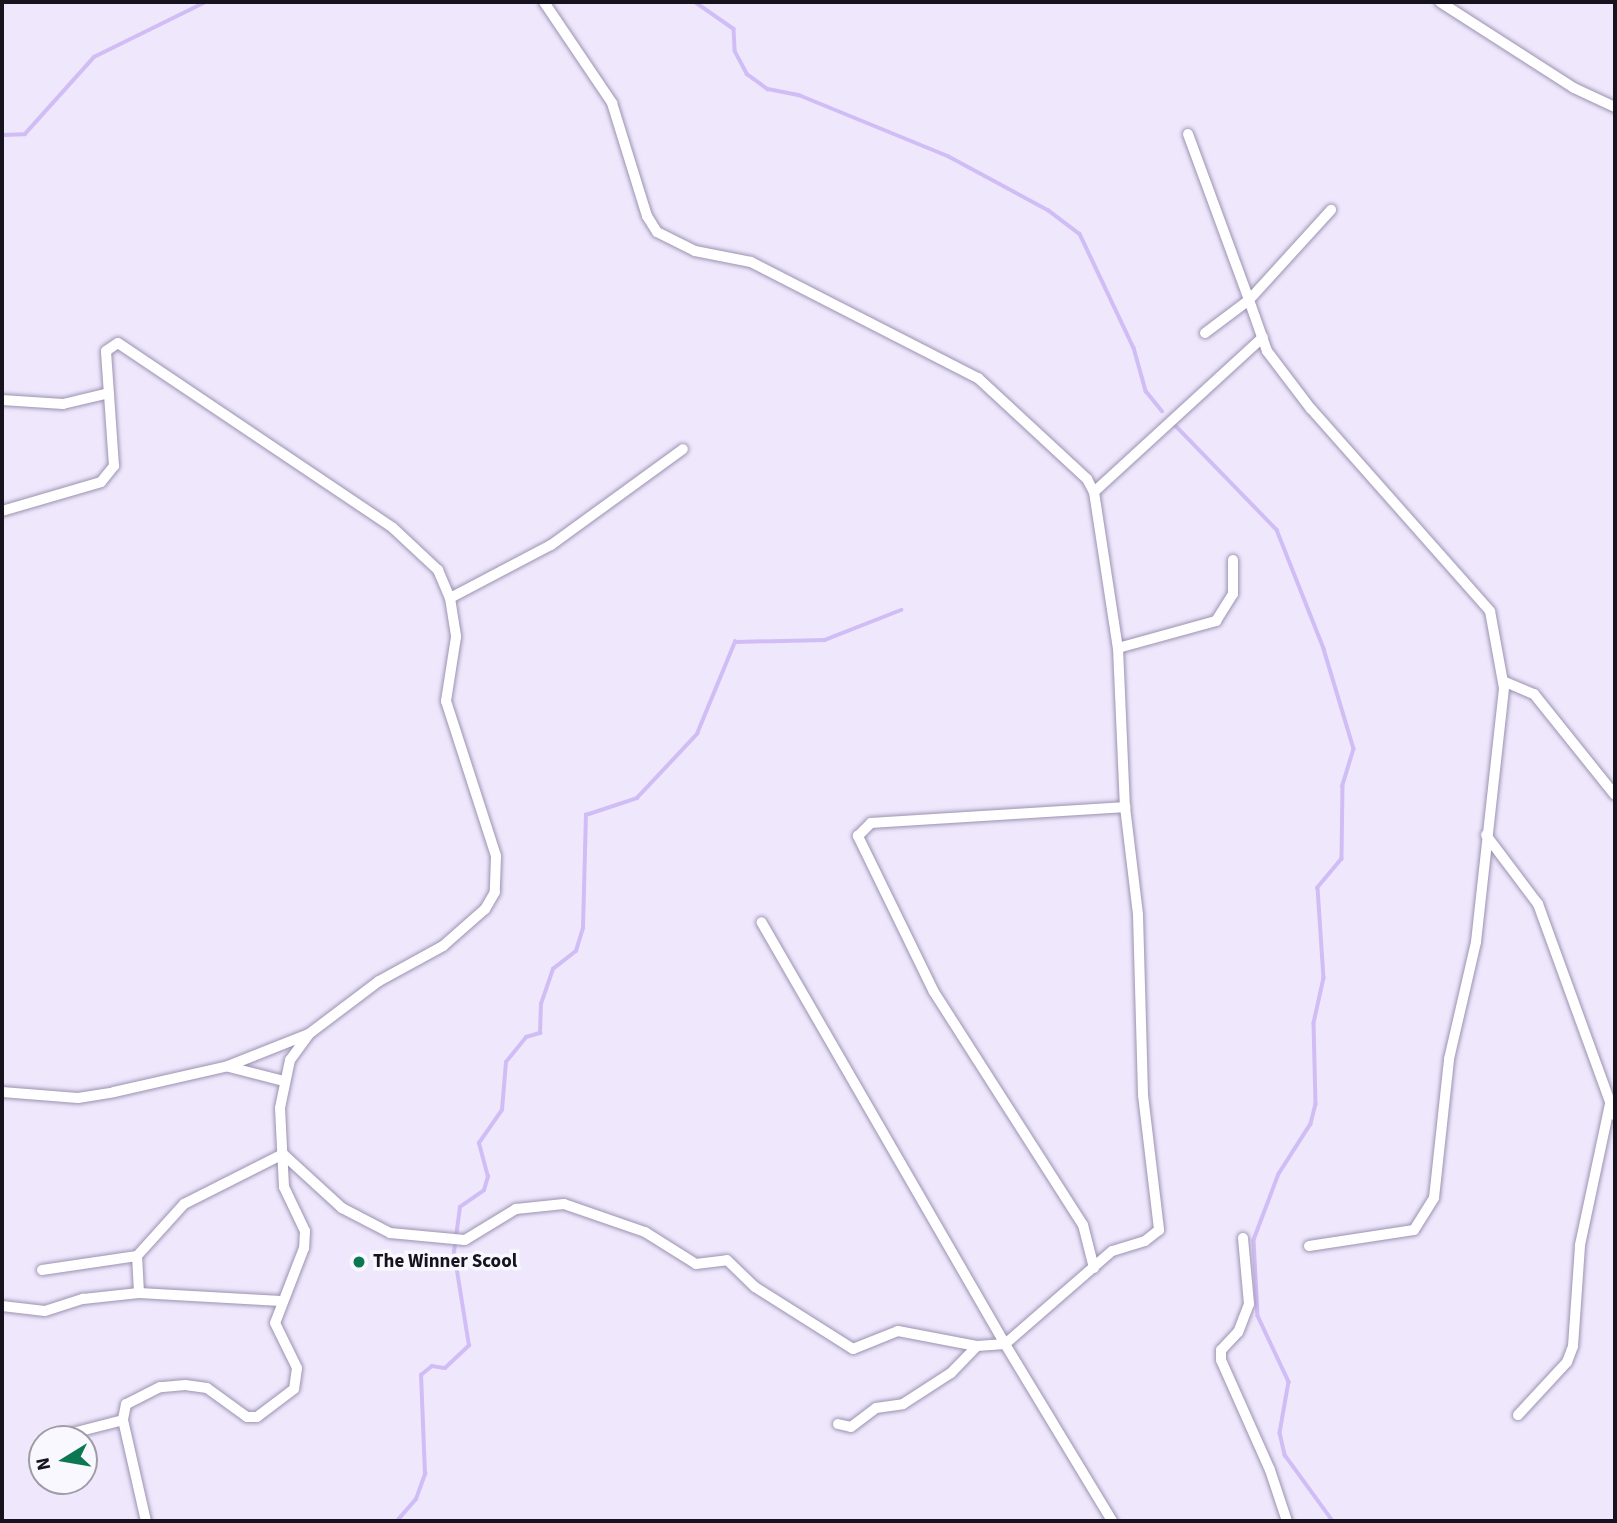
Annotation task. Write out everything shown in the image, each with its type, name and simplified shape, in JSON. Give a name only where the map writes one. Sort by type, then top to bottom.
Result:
[{"type":"street","points":[[283,1154],[342,1208],[390,1233],[465,1240],[516,1209],[564,1204],[645,1232],[696,1264],[727,1260],[755,1287],[853,1349],[898,1331],[977,1346],[1005,1344],[1112,1251],[1145,1241],[1159,1230],[1143,1095],[1138,915],[1125,807],[1118,648],[1094,492],[1087,479],[978,378],[751,262],[695,251],[657,232],[647,216],[612,103],[544,2]]},
{"type":"street","points":[[1440,2],[1574,88],[1615,107]]},
{"type":"street","points":[[1188,134],[1248,300],[1274,363],[1311,409],[1489,611],[1503,681],[1502,731],[1486,835],[1476,942],[1449,1059],[1434,1198],[1414,1230],[1309,1246]]},
{"type":"street","points":[[1205,333],[1248,300],[1331,210]]},
{"type":"street","points":[[1094,492],[1263,337]]},
{"type":"street","points":[[2,511],[101,482],[114,466],[106,351],[118,343],[129,346],[393,528],[438,569],[450,598],[456,637],[446,701],[496,856],[495,892],[485,909],[443,946],[379,981],[309,1034],[228,1066],[78,1098],[2,1092]]},
{"type":"street","points":[[2,400],[63,404],[109,393]]},
{"type":"street","points":[[450,598],[551,545],[683,449]]},
{"type":"street","points":[[1118,648],[1216,621],[1233,594],[1233,560]]},
{"type":"street","points":[[1503,681],[1534,694],[1615,795]]},
{"type":"street","points":[[1094,1268],[1083,1225],[934,992],[858,836],[871,823],[1125,807]]},
{"type":"street","points":[[1486,835],[1538,904],[1615,1115]]},
{"type":"street","points":[[761,922],[1005,1344],[1112,1521]]},
{"type":"street","points":[[146,1521],[123,1420],[126,1404],[139,1394],[185,1385],[208,1388],[247,1416],[271,1411],[288,1397],[297,1379],[275,1323],[281,1301],[297,1270],[305,1231],[284,1187],[284,1081],[290,1060],[309,1034]]},
{"type":"street","points":[[228,1066],[284,1081]]},
{"type":"street","points":[[1518,1415],[1567,1362],[1573,1346],[1580,1245],[1610,1104]]},
{"type":"street","points":[[42,1270],[137,1256],[184,1204],[283,1154]]},
{"type":"street","points":[[1243,1238],[1248,1304],[1238,1332],[1221,1350],[1221,1360],[1270,1469],[1287,1521]]},
{"type":"street","points":[[137,1256],[139,1293]]},
{"type":"street","points":[[2,1306],[45,1311],[83,1299],[139,1293],[281,1301]]},
{"type":"street","points":[[838,1424],[851,1427],[876,1408],[903,1404],[951,1373],[977,1346]]},
{"type":"street","points":[[98,1426],[123,1420]]},
{"type":"waterway","points":[[2,135],[25,134],[94,57],[206,2]]},
{"type":"waterway","points":[[695,2],[734,29],[735,51],[747,74],[768,89],[799,95],[948,156],[1048,210],[1080,234],[1134,348],[1146,391],[1162,411]]},
{"type":"waterway","points":[[1176,426],[1277,530],[1324,649],[1354,749],[1343,786],[1342,859],[1318,888],[1324,978],[1314,1023],[1316,1104],[1311,1124],[1279,1174],[1254,1240],[1258,1316],[1289,1382],[1280,1433],[1285,1455],[1333,1521]]},
{"type":"waterway","points":[[397,1521],[416,1499],[425,1474],[421,1375],[432,1366],[445,1368],[469,1346],[454,1252],[460,1207],[484,1190],[488,1177],[479,1143],[502,1110],[506,1062],[526,1037],[540,1033],[541,1004],[553,969],[576,951],[583,928],[586,815],[637,798],[697,734],[735,642],[825,640],[901,610]]},
{"type":"place","name":"The Winner Scool","points":[[359,1262]]}]
